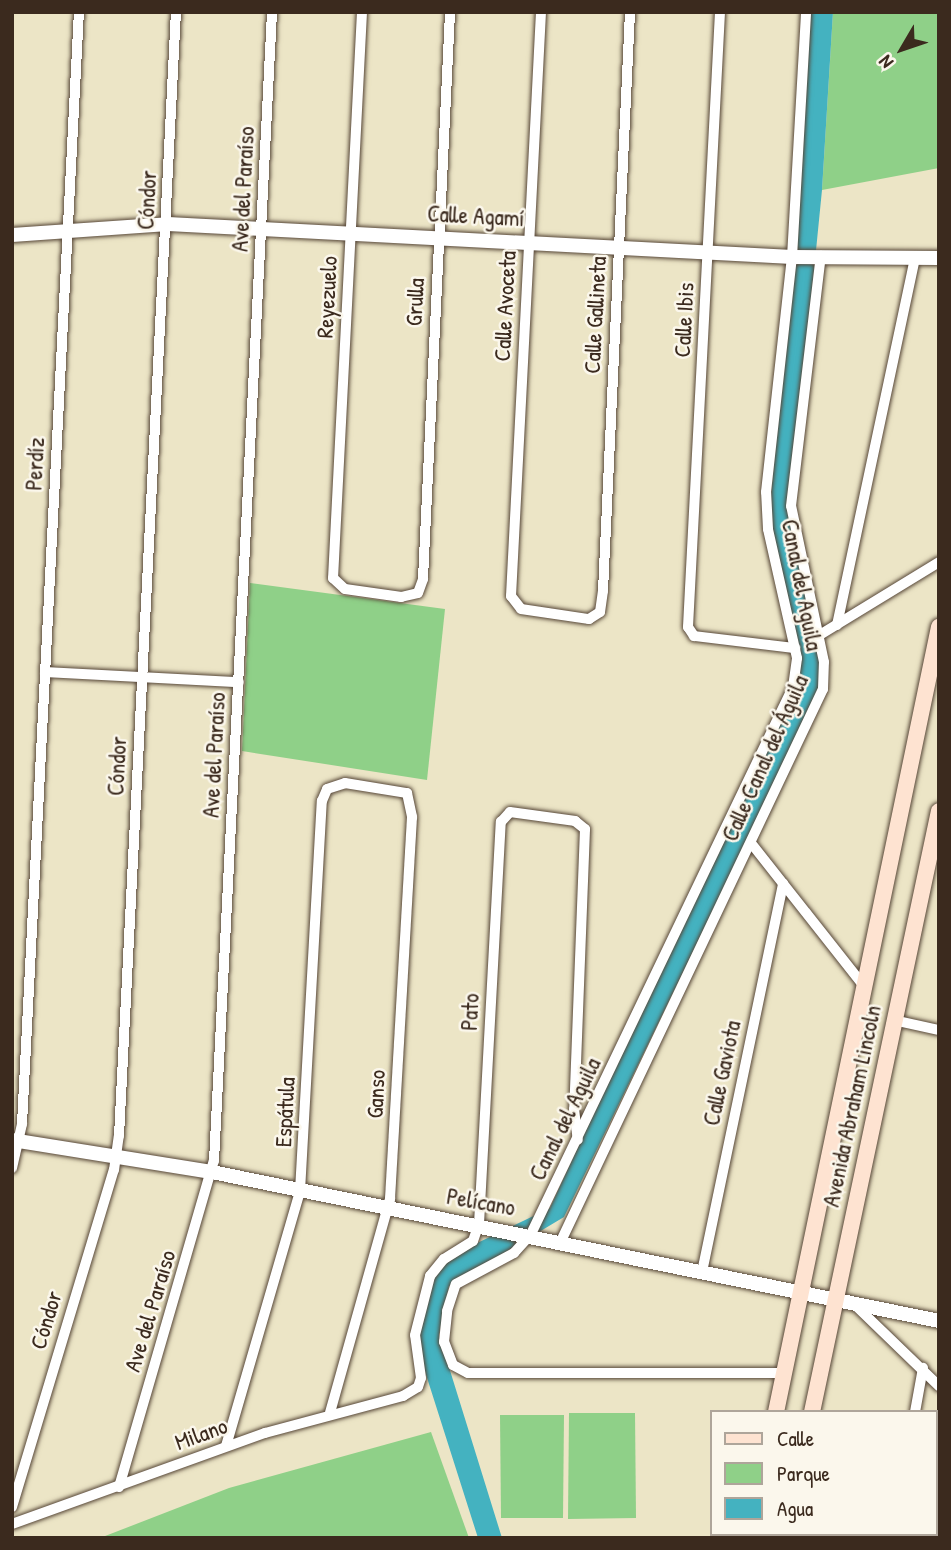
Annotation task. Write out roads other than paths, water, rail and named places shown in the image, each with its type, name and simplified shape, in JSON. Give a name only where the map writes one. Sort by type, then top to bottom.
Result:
[{"type":"main road","points":[[776,1410],[798,1291],[939,627]]},
{"type":"main road","name":"Avenida Abraham Lincoln","points":[[813,1410],[843,1299],[893,1020],[939,811]]},
{"type":"street","name":"Perdíz","points":[[12,1168],[16,1141],[45,672],[79,12]]},
{"type":"street","name":"Cóndor","points":[[12,1507],[117,1154],[168,224],[176,12]]},
{"type":"street","name":"Ave del Paraíso","points":[[119,1487],[212,1172],[272,12]]},
{"type":"street","name":"Reyezuelo","points":[[362,12],[335,583],[345,589],[401,597],[418,593]]},
{"type":"street","name":"Grulla","points":[[418,593],[423,579],[450,12]]},
{"type":"street","name":"Calle Avoceta","points":[[541,12],[513,602],[521,609],[595,617]]},
{"type":"street","name":"Calle Gallineta","points":[[595,617],[603,591],[630,12]]},
{"type":"street","name":"Calle Ibis","points":[[720,12],[689,631],[694,636],[794,648]]},
{"type":"street","name":"Canal del Aguila","points":[[531,1234],[787,701],[796,672],[794,648],[766,502],[796,257],[806,12]]},
{"type":"street","name":"Calle Agamí","points":[[12,235],[67,229],[168,224],[796,257],[939,258]]},
{"type":"street","name":"Calle Canal del Águila","points":[[561,1241],[823,689],[825,665],[791,506],[818,256]]},
{"type":"street","points":[[837,625],[915,257]]},
{"type":"street","points":[[818,636],[939,562]]},
{"type":"street","points":[[45,672],[239,682]]},
{"type":"street","name":"Espátula","points":[[226,1446],[300,1191],[322,801],[327,789],[345,783],[385,787]]},
{"type":"street","name":"Ganso","points":[[330,1413],[389,1209],[412,817],[407,793],[385,787]]},
{"type":"street","name":"Pato","points":[[479,1224],[501,822],[504,815],[516,812],[575,821],[585,829],[574,1109],[578,1140]]},
{"type":"street","points":[[751,843],[863,985]]},
{"type":"street","name":"Calle Gaviota","points":[[702,1272],[783,883]]},
{"type":"street","points":[[893,1020],[939,1030]]},
{"type":"street","name":"Pelícano","points":[[16,1141],[117,1154],[389,1209],[531,1234],[939,1321]]},
{"type":"street","name":"Milano","points":[[12,1524],[226,1446],[330,1413],[408,1395],[421,1378],[415,1330],[430,1276],[444,1259],[473,1241],[479,1224]]},
{"type":"street","points":[[531,1234],[514,1253],[464,1279],[452,1291],[444,1342],[453,1365],[468,1373],[784,1373]]},
{"type":"street","points":[[843,1299],[923,1368],[939,1386]]},
{"type":"street","points":[[915,1410],[923,1368]]},
{"type":"water","points":[[806,12],[833,12],[822,190],[792,492],[826,678],[564,1217],[449,1286],[439,1335],[502,1538],[478,1538],[415,1340],[430,1276],[444,1259],[550,1208],[796,672],[768,529],[788,305]]}]
